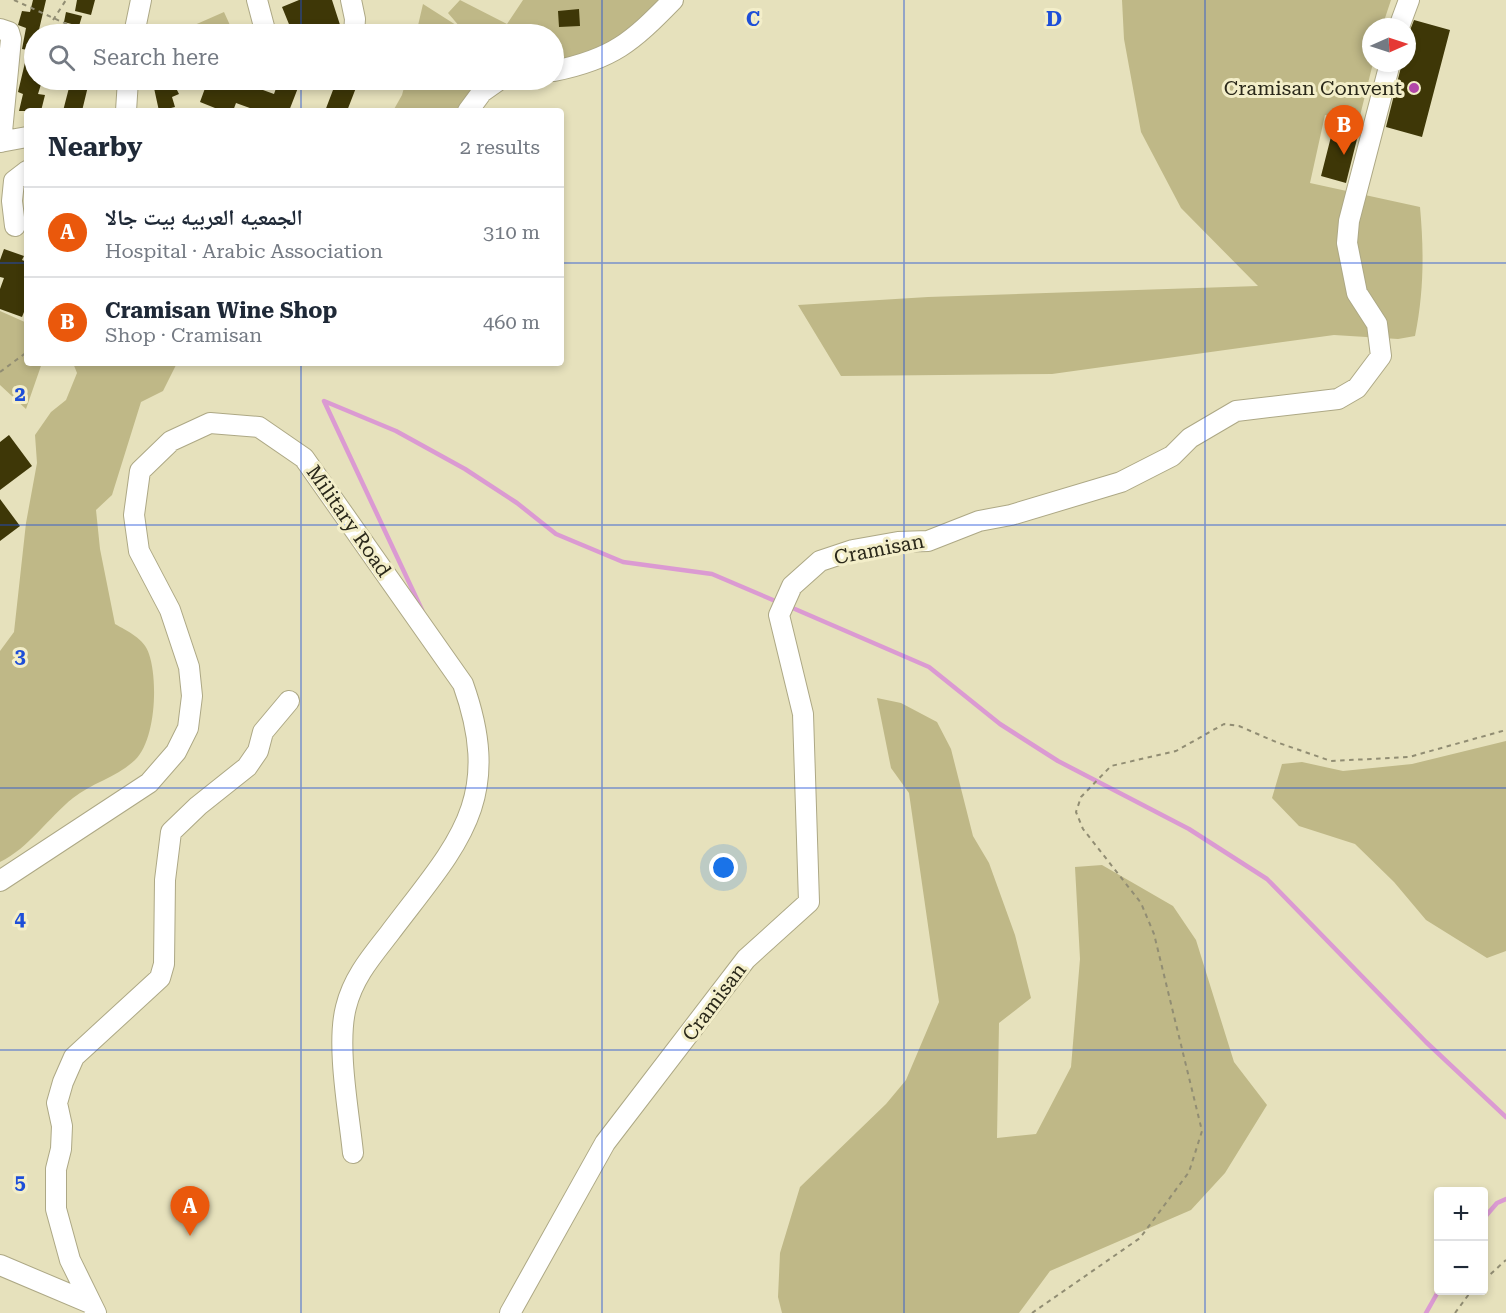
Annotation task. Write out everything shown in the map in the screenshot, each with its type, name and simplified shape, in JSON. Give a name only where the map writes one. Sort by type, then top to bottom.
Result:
[{"type":"street","points":[[136,24],[141,0]]},
{"type":"street","points":[[257,0],[263,24]]},
{"type":"street","points":[[351,0],[355,24]]},
{"type":"street","points":[[564,69],[589,63],[621,48],[638,36],[673,0]]},
{"type":"street","points":[[1402,18],[1409,0]]},
{"type":"street","points":[[0,29],[9,32],[11,39],[0,142],[24,138]]},
{"type":"street","name":"Cramisan","points":[[510,1313],[605,1143],[746,959],[809,902],[802,714],[779,615],[792,586],[820,561],[852,550],[898,542],[928,541],[979,521],[1011,515],[1121,482],[1172,456],[1190,438],[1236,411],[1338,399],[1357,388],[1381,356],[1377,324],[1357,293],[1347,243],[1349,221],[1388,72]]},
{"type":"street","points":[[126,108],[127,90]]},
{"type":"street","points":[[470,108],[485,90]]},
{"type":"street","points":[[15,226],[12,201],[14,181],[24,173]]},
{"type":"street","name":"Military Road","points":[[0,881],[149,783],[177,752],[188,728],[192,696],[189,667],[170,610],[140,551],[134,516],[140,471],[171,441],[210,423],[259,427],[304,458],[398,590],[463,684],[474,716],[478,741],[477,799],[468,820],[452,850],[358,974],[345,1009],[343,1046],[353,1153]]},
{"type":"street","points":[[93,1308],[70,1260],[56,1209],[56,1169],[61,1149],[62,1126],[57,1103],[63,1082],[74,1057],[160,978],[164,963],[165,880],[171,832],[198,806],[247,767],[258,751],[263,732],[289,701]]},
{"type":"street","points":[[0,1265],[93,1308]]},
{"type":"path","points":[[14,0],[46,13],[53,20],[63,24]]},
{"type":"path","points":[[53,20],[66,0]]},
{"type":"path","points":[[0,372],[24,354]]},
{"type":"path","points":[[1032,1313],[1140,1238],[1189,1172],[1202,1131],[1154,934],[1142,903],[1083,829],[1076,812],[1082,797],[1111,766],[1176,752],[1224,724],[1239,726],[1331,761],[1409,757],[1506,730]]},
{"type":"path","points":[[1488,1276],[1506,1260]]},
{"type":"path","points":[[1455,1313],[1468,1295]]},
{"type":"shaded area","points":[[460,0],[507,24],[457,24],[448,13]]},
{"type":"shaded area","points":[[523,0],[664,0],[636,32],[582,57],[564,60],[564,24],[507,24]]},
{"type":"shaded area","points":[[1122,0],[1391,0],[1385,18],[1362,18],[1362,72],[1371,72],[1358,124],[1325,115],[1310,183],[1420,207],[1422,272],[1415,336],[1398,339],[1334,335],[1052,374],[841,376],[798,305],[928,297],[1258,286],[1181,208],[1141,132],[1124,39]]},
{"type":"shaded area","points":[[423,4],[454,24],[418,24]]},
{"type":"shaded area","points":[[224,12],[229,24],[197,24]]},
{"type":"shaded area","points":[[403,90],[474,90],[462,108],[395,108]]},
{"type":"shaded area","points":[[0,311],[24,322],[24,366],[41,366],[26,409],[0,385]]},
{"type":"shaded area","points":[[74,366],[176,366],[163,391],[141,402],[112,495],[96,510],[100,549],[115,624],[144,644],[152,665],[154,694],[151,725],[142,751],[135,760],[73,798],[20,849],[0,862],[0,651],[14,632],[26,523],[37,463],[35,435],[51,412],[66,400],[77,373]]},
{"type":"shaded area","points":[[877,698],[901,703],[937,722],[951,749],[973,836],[989,863],[1015,935],[1031,998],[999,1023],[997,1138],[1036,1134],[1071,1067],[1080,959],[1075,867],[1102,865],[1173,906],[1196,940],[1234,1062],[1267,1105],[1225,1173],[1191,1210],[1050,1271],[1019,1313],[782,1313],[778,1297],[780,1253],[800,1187],[886,1104],[906,1080],[939,1002],[909,793],[891,768]]},
{"type":"shaded area","points":[[1506,741],[1506,951],[1487,958],[1426,920],[1394,882],[1355,844],[1299,826],[1272,798],[1282,764],[1302,762],[1343,771],[1412,764]]},
{"type":"building","points":[[33,0],[46,0],[40,24],[24,24],[24,27],[18,25],[22,11],[30,12]]},
{"type":"building","points":[[77,0],[95,0],[91,15],[75,11]]},
{"type":"building","points":[[299,0],[332,0],[340,24],[289,24],[282,7]]},
{"type":"building","points":[[579,9],[580,26],[564,27],[564,24],[559,24],[558,11]]},
{"type":"building","points":[[66,12],[82,16],[80,24],[64,22]]},
{"type":"building","points":[[1416,21],[1450,30],[1422,137],[1386,127],[1400,72],[1416,72]]},
{"type":"building","points":[[24,67],[24,90],[39,90],[38,94],[45,95],[42,108],[24,108],[24,111],[19,111],[23,94],[18,92]]},
{"type":"building","points":[[68,90],[87,90],[83,108],[64,108]]},
{"type":"building","points":[[154,90],[177,90],[179,94],[172,97],[175,107],[158,108]]},
{"type":"building","points":[[204,90],[263,90],[274,94],[275,90],[297,90],[290,108],[250,108],[236,103],[234,108],[215,108],[200,102]]},
{"type":"building","points":[[333,90],[355,90],[348,108],[326,108]]},
{"type":"building","points":[[1335,121],[1360,127],[1346,183],[1321,176]]},
{"type":"building","points":[[4,249],[24,256],[22,260],[24,261],[24,312],[22,317],[0,309],[0,289],[4,278],[0,277],[0,260]]},
{"type":"building","points":[[9,435],[32,466],[0,490],[0,442]]},
{"type":"building","points":[[0,499],[20,526],[0,541]]},
{"type":"waterway","points":[[422,610],[324,401],[396,431],[465,469],[517,503],[556,534],[623,562],[712,574],[780,603]]},
{"type":"waterway","points":[[788,606],[929,667],[1000,724],[1058,761],[1189,829],[1267,879],[1426,1042],[1506,1117]]},
{"type":"waterway","points":[[1488,1213],[1497,1203],[1506,1199]]},
{"type":"waterway","points":[[1426,1313],[1436,1295]]},
{"type":"place","name":"Cramisan Convent","points":[[1414,88]]},
{"type":"place","name":"Cramisan Wine Shop","points":[[1344,155]]},
{"type":"place","name":"الجمعيه العربيه بيت جالا","points":[[190,1236]]}]
